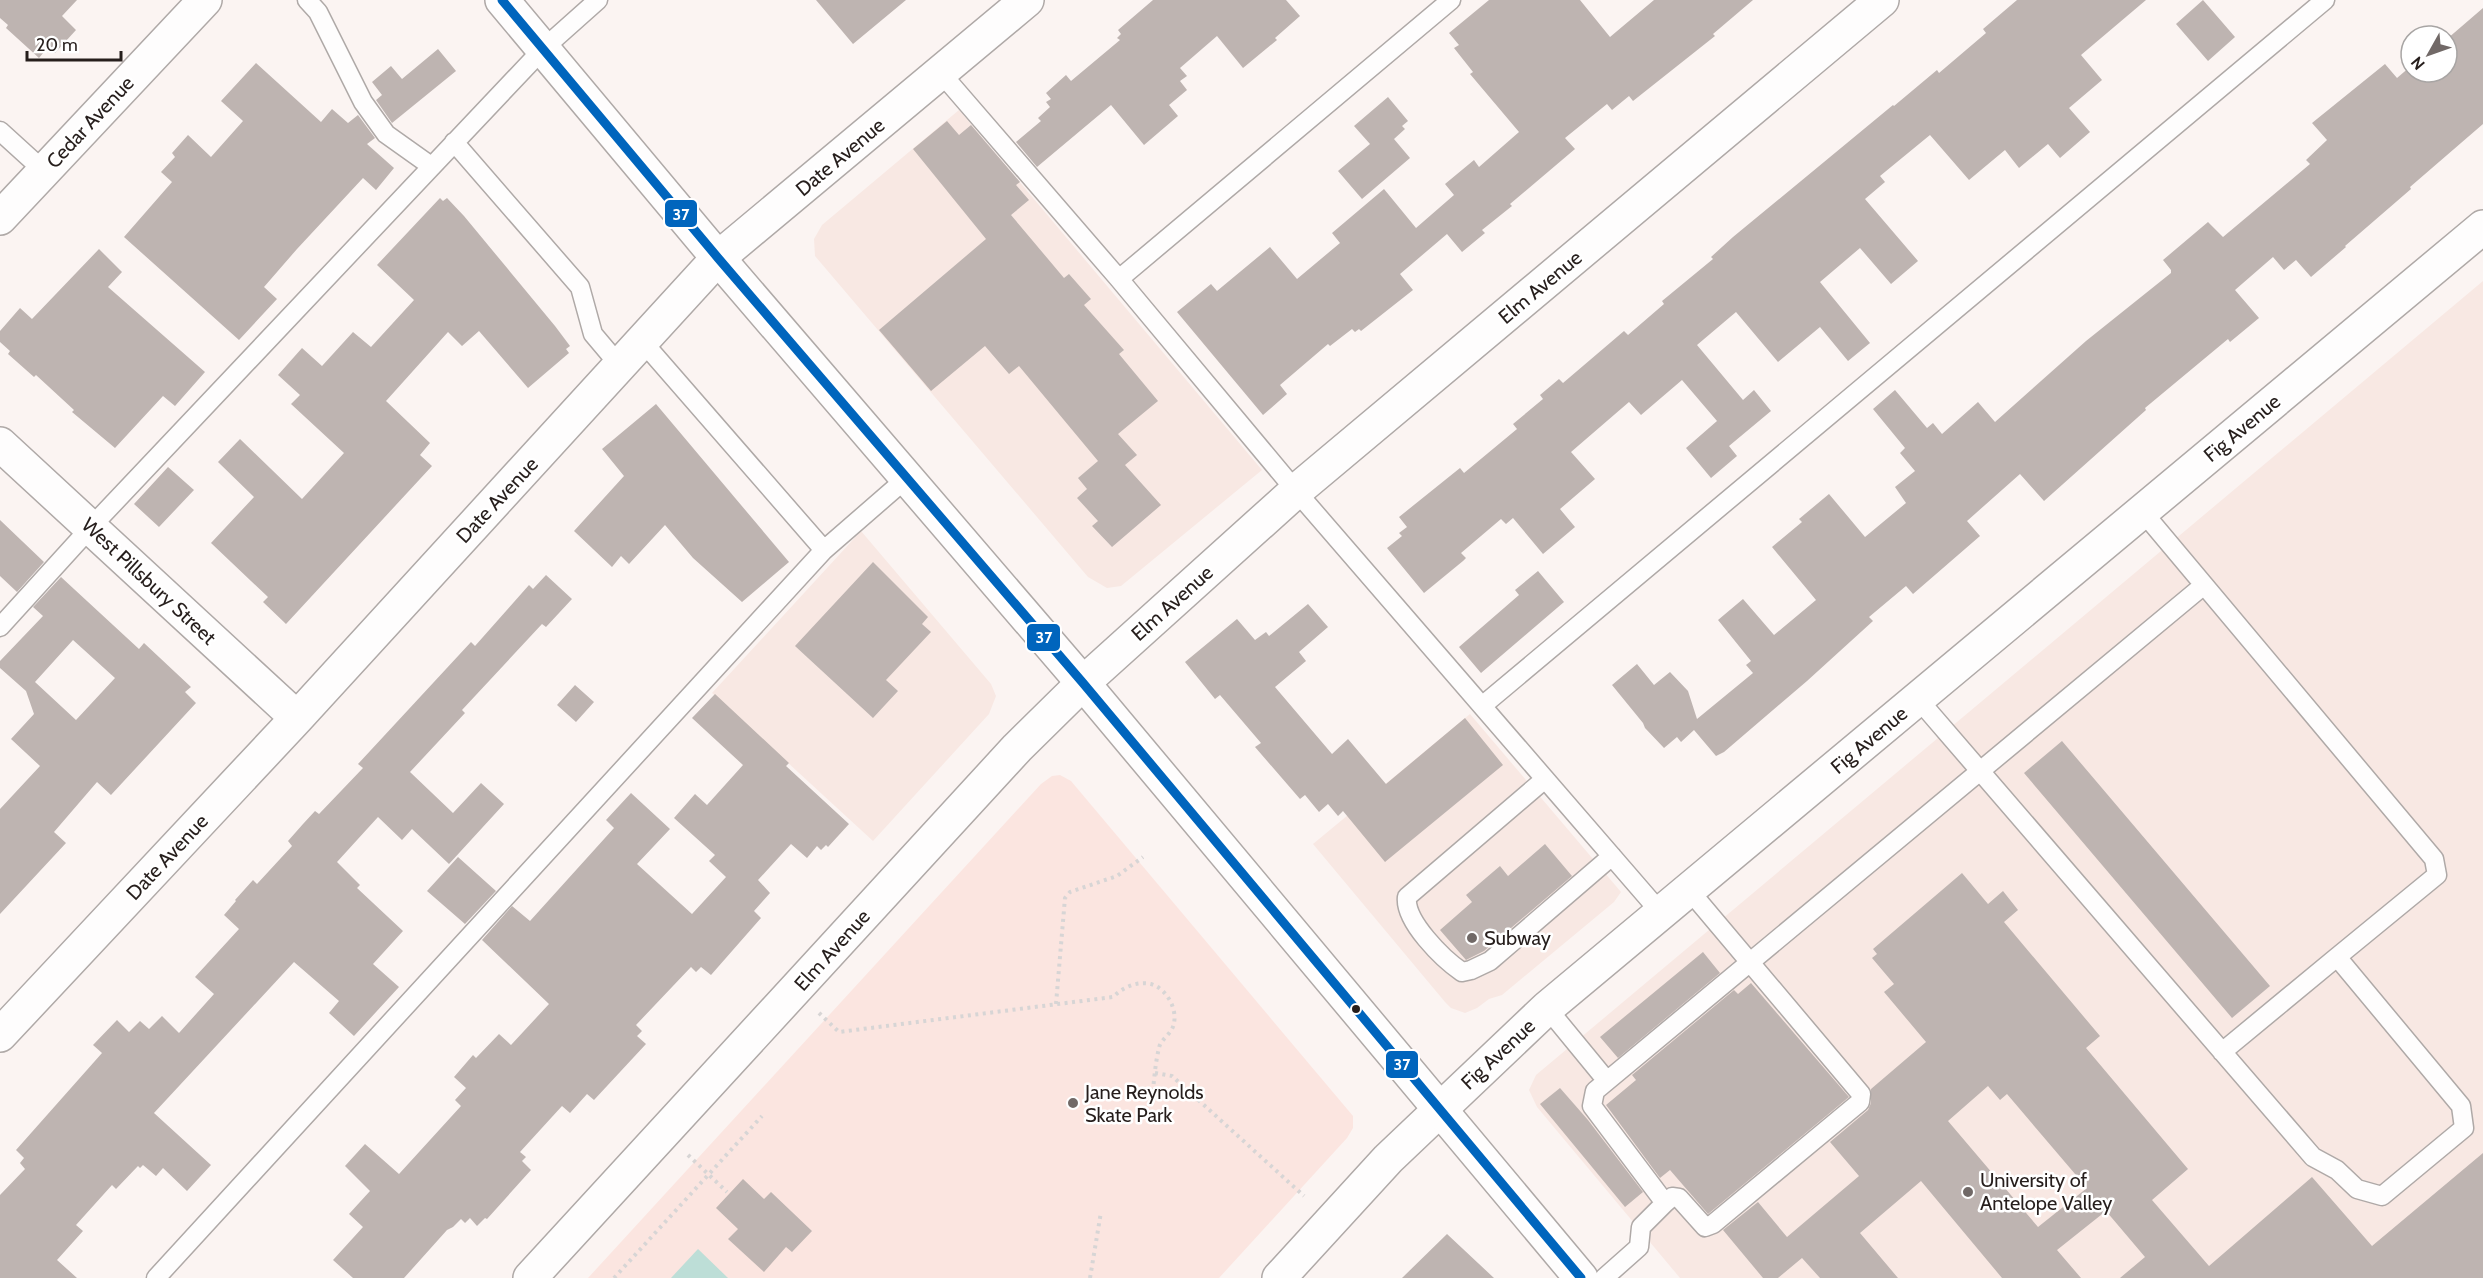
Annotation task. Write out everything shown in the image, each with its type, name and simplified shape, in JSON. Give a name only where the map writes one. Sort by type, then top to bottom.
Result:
[{"type":"street","name":"Cedar Avenue","points":[[0,218],[205,0]]},
{"type":"street","name":"Date Avenue","points":[[0,1035],[297,718],[718,258],[1027,0]]},
{"type":"street","name":"Elm Avenue","points":[[530,1278],[1017,748],[1083,683],[1296,491],[1882,0]]},
{"type":"street","points":[[515,5],[543,49],[718,258],[1083,683],[1581,1278]]},
{"type":"street","name":"Fig Avenue","points":[[1279,1278],[1388,1160],[1547,1008],[2483,227]]},
{"type":"street","name":"West Pillsbury Street","points":[[0,444],[297,718]]},
{"type":"lane","points":[[0,627],[91,527],[454,142],[543,49],[598,0]]},
{"type":"lane","points":[[1119,279],[1451,0]]},
{"type":"lane","points":[[1482,706],[2325,0]]},
{"type":"lane","points":[[319,4],[363,102],[386,134],[432,166]]},
{"type":"lane","points":[[941,73],[1119,279],[1296,491],[1661,913]]},
{"type":"lane","points":[[0,131],[44,171]]},
{"type":"lane","points":[[454,142],[580,287],[592,334],[620,366]]},
{"type":"lane","points":[[642,341],[824,550]]},
{"type":"lane","points":[[156,1278],[824,550],[908,477]]},
{"type":"lane","points":[[2142,511],[2434,859],[2437,875],[2222,1052]]},
{"type":"lane","points":[[1665,1203],[1592,1106],[1595,1091],[2204,585]]},
{"type":"lane","points":[[1918,699],[2313,1157],[2337,1170],[2357,1189],[2382,1196],[2464,1128],[2461,1106],[2337,957]]},
{"type":"lane","points":[[1545,779],[1407,897],[1406,906],[1412,919],[1448,962],[1462,972],[1490,961],[1612,856]]},
{"type":"lane","points":[[1604,1278],[1639,1247],[1641,1227],[1672,1197],[1679,1198],[1705,1227],[1713,1224],[1860,1102],[1861,1094],[1689,890]]},
{"type":"lane","points":[[1547,1008],[1607,1081]]},
{"type":"path","points":[[1056,1004],[1065,898],[1070,892],[1117,876],[1143,857]]},
{"type":"path","points":[[819,1012],[839,1032],[1113,997],[1132,985],[1148,983],[1158,987],[1172,1004],[1174,1018],[1170,1033],[1159,1045],[1152,1099]]},
{"type":"path","points":[[1155,1073],[1172,1076],[1304,1196]]},
{"type":"path","points":[[614,1278],[762,1116]]},
{"type":"path","points":[[688,1155],[727,1192]]},
{"type":"path","points":[[1090,1278],[1101,1212]]},
{"type":"shaded area","points":[[959,110],[1262,470],[1121,586],[1107,588],[1088,577],[815,256],[814,239],[822,225]]},
{"type":"shaded area","points":[[2483,281],[2483,1278],[1680,1278],[1537,1107],[1529,1090],[1536,1075]]},
{"type":"shaded area","points":[[861,531],[991,684],[996,696],[989,714],[873,841],[712,693]]},
{"type":"shaded area","points":[[1470,714],[1621,892],[1614,902],[1502,995],[1489,999],[1465,1013],[1451,1008],[1445,1002],[1313,844]]},
{"type":"shaded area","points":[[1060,775],[1071,781],[1353,1116],[1353,1128],[1347,1138],[1219,1278],[588,1278],[1041,784],[1052,776]]},
{"type":"water","points":[[698,1249],[728,1278],[671,1278]]},
{"type":"building","points":[[0,0],[77,0],[62,16],[76,30],[55,53],[48,47],[39,58],[6,28],[8,25],[0,18]]},
{"type":"building","points":[[816,0],[906,0],[853,44]]},
{"type":"building","points":[[1153,0],[1286,0],[1300,16],[1275,38],[1277,40],[1243,68],[1217,36],[1180,68],[1187,76],[1180,81],[1187,90],[1169,105],[1178,116],[1144,145],[1111,105],[1037,167],[1016,142],[1041,121],[1038,118],[1050,107],[1046,102],[1051,99],[1046,93],[1066,75],[1071,81],[1120,40],[1117,38],[1121,34],[1118,30]]},
{"type":"building","points":[[1489,0],[1580,0],[1610,37],[1654,0],[1753,0],[1713,34],[1715,36],[1633,101],[1629,96],[1612,110],[1607,104],[1565,138],[1575,149],[1510,204],[1512,206],[1482,230],[1485,233],[1462,252],[1447,234],[1400,274],[1413,290],[1361,331],[1359,329],[1355,332],[1352,329],[1330,346],[1328,344],[1280,385],[1287,394],[1263,415],[1177,312],[1211,284],[1217,291],[1270,247],[1297,279],[1340,243],[1332,233],[1384,189],[1416,228],[1454,195],[1445,184],[1474,160],[1479,167],[1519,132],[1470,74],[1473,72],[1454,48],[1459,45],[1449,33]]},
{"type":"building","points":[[2017,0],[2146,0],[2081,55],[2102,80],[2069,108],[2090,132],[2060,158],[2048,144],[2019,168],[2005,150],[1969,180],[1930,135],[1880,176],[1885,182],[1865,199],[1918,261],[1891,284],[1860,248],[1820,282],[1870,343],[1848,361],[1820,327],[1778,362],[1736,312],[1697,345],[1743,400],[1754,390],[1771,411],[1729,446],[1737,456],[1711,478],[1686,448],[1717,421],[1682,380],[1641,415],[1629,402],[1571,452],[1595,479],[1560,509],[1575,527],[1543,554],[1513,518],[1506,524],[1501,519],[1461,553],[1466,558],[1463,561],[1424,593],[1387,548],[1402,536],[1399,533],[1407,527],[1399,517],[1460,468],[1464,473],[1517,429],[1513,424],[1543,399],[1540,395],[1559,379],[1563,383],[1624,331],[1628,335],[1664,304],[1662,301],[1713,259],[1711,257],[1733,237],[1893,105],[1937,70],[1939,73],[1986,33],[1983,29]]},
{"type":"building","points":[[2203,0],[2235,37],[2208,61],[2176,24]]},
{"type":"building","points":[[2483,8],[2483,124],[2410,187],[2411,189],[2346,247],[2311,277],[2296,260],[2284,270],[2273,257],[2235,290],[2259,318],[2230,342],[2228,339],[2145,408],[2146,410],[2044,501],[2020,474],[1967,521],[1980,536],[1913,594],[1906,586],[1869,617],[1873,621],[1724,752],[1716,756],[1694,730],[1681,742],[1677,737],[1664,748],[1645,728],[1612,685],[1637,664],[1654,685],[1670,672],[1688,691],[1697,719],[1753,673],[1746,665],[1751,661],[1718,620],[1743,599],[1774,635],[1816,600],[1772,547],[1802,522],[1799,519],[1829,494],[1865,537],[1906,503],[1895,487],[1915,471],[1900,453],[1905,448],[1873,409],[1895,390],[1927,428],[1933,423],[1942,434],[1978,402],[1995,422],[2086,341],[2171,273],[2163,260],[2208,222],[2223,237],[2310,164],[2306,160],[2327,140],[2312,123],[2385,64],[2397,78],[2399,76],[2399,84],[2459,84],[2459,29]]},
{"type":"building","points":[[438,49],[456,71],[392,123],[376,100],[382,95],[372,82],[391,66],[402,79]]},
{"type":"building","points":[[256,63],[321,122],[332,109],[348,123],[358,115],[375,138],[367,144],[394,168],[376,190],[363,178],[297,249],[264,287],[277,299],[239,340],[124,237],[172,182],[161,172],[175,157],[172,153],[188,135],[211,157],[243,121],[221,101]]},
{"type":"building","points":[[1388,97],[1408,121],[1402,126],[1405,129],[1394,139],[1410,158],[1362,199],[1338,171],[1370,144],[1354,126]]},
{"type":"building","points":[[947,121],[959,135],[971,125],[1020,182],[1016,185],[1029,200],[1011,215],[1064,278],[1069,274],[1091,299],[1084,305],[1124,350],[1119,354],[1158,401],[1118,434],[1137,455],[1125,465],[1161,505],[1112,547],[1092,526],[1098,521],[1077,498],[1087,489],[1078,478],[1098,461],[1019,366],[1009,374],[985,346],[931,391],[879,330],[986,239],[913,149]]},
{"type":"building","points":[[440,198],[443,201],[447,198],[464,216],[555,326],[570,346],[566,349],[569,353],[528,388],[479,331],[462,346],[448,332],[386,401],[430,443],[420,455],[432,466],[286,624],[263,602],[268,597],[211,543],[254,497],[218,462],[240,439],[302,499],[344,453],[291,404],[300,395],[278,375],[302,348],[322,366],[353,332],[371,347],[414,300],[377,265]]},
{"type":"building","points":[[99,249],[122,272],[108,287],[205,372],[175,406],[163,396],[115,448],[72,412],[74,410],[36,375],[34,377],[8,354],[10,351],[0,342],[0,331],[20,308],[32,319]]},
{"type":"building","points":[[656,404],[789,562],[742,602],[693,558],[665,525],[629,564],[621,556],[612,567],[574,531],[624,476],[602,449]]},
{"type":"building","points":[[168,467],[194,490],[159,527],[134,504]]},
{"type":"building","points":[[0,520],[44,562],[17,592],[0,576]]},
{"type":"building","points":[[873,562],[928,617],[922,624],[931,632],[886,680],[898,691],[873,718],[795,646]]},
{"type":"building","points":[[1538,571],[1564,602],[1481,673],[1459,647],[1519,595],[1515,590]]},
{"type":"building","points":[[546,575],[572,599],[546,627],[542,624],[462,710],[465,713],[410,772],[453,813],[481,783],[504,804],[449,864],[412,829],[402,840],[378,817],[337,862],[360,885],[357,888],[403,931],[373,964],[399,987],[354,1036],[329,1013],[339,1001],[294,962],[154,1113],[211,1165],[187,1191],[163,1168],[156,1176],[143,1165],[140,1168],[138,1166],[116,1189],[112,1185],[76,1225],[83,1231],[57,1260],[77,1278],[0,1278],[0,1195],[25,1169],[20,1163],[24,1158],[16,1150],[102,1053],[93,1045],[117,1020],[129,1032],[140,1021],[149,1029],[162,1016],[179,1033],[214,994],[195,977],[239,929],[224,915],[235,900],[253,880],[257,884],[292,846],[288,841],[315,811],[319,814],[363,768],[358,764],[471,642],[475,646],[529,585],[533,589]]},
{"type":"building","points":[[61,577],[139,649],[144,643],[191,687],[185,692],[196,703],[111,795],[97,782],[54,832],[66,843],[0,914],[0,809],[40,766],[11,739],[34,714],[26,691],[0,668],[0,661],[43,616],[33,607]],"holes":[[[73,640],[115,678],[76,720],[35,682]]]},
{"type":"building","points":[[1308,604],[1328,627],[1299,652],[1306,661],[1275,687],[1332,754],[1348,739],[1386,784],[1465,718],[1503,765],[1385,862],[1343,811],[1338,816],[1328,804],[1319,812],[1305,795],[1300,799],[1255,747],[1261,743],[1220,695],[1215,699],[1185,662],[1237,619],[1255,640],[1266,632],[1269,636]]},
{"type":"building","points":[[575,685],[594,702],[576,722],[557,705]]},
{"type":"building","points":[[715,694],[789,763],[786,766],[849,824],[828,847],[826,845],[821,850],[817,846],[807,858],[791,844],[758,880],[770,893],[754,911],[761,918],[711,975],[701,967],[696,972],[691,967],[636,1025],[642,1031],[637,1036],[646,1044],[594,1100],[587,1094],[570,1113],[562,1106],[520,1152],[526,1157],[522,1161],[531,1170],[487,1219],[485,1218],[477,1226],[470,1218],[465,1223],[461,1219],[447,1230],[404,1278],[353,1278],[333,1260],[363,1227],[349,1214],[370,1191],[345,1166],[365,1144],[399,1174],[461,1106],[455,1100],[466,1088],[454,1077],[473,1055],[476,1058],[499,1034],[511,1045],[549,1004],[482,940],[512,906],[530,921],[614,828],[606,820],[631,793],[670,829],[637,864],[692,914],[726,877],[709,861],[715,855],[674,818],[695,794],[707,805],[743,765],[692,718]]},
{"type":"building","points":[[2062,741],[2270,986],[2232,1018],[2024,773]]},
{"type":"building","points":[[1545,844],[1572,876],[1484,951],[1466,960],[1440,930],[1472,902],[1466,895],[1500,866],[1508,876]]},
{"type":"building","points":[[458,857],[496,891],[465,924],[427,891]]},
{"type":"building","points":[[1962,873],[1988,904],[2003,891],[2018,910],[2004,922],[2100,1036],[2086,1048],[2188,1169],[2152,1200],[2209,1266],[2312,1177],[2372,1246],[2483,1153],[2483,1278],[2120,1278],[2145,1257],[2106,1211],[2057,1250],[2081,1278],[2002,1278],[1921,1181],[1860,1233],[1898,1278],[1820,1278],[1802,1258],[1778,1278],[1763,1278],[1723,1230],[1758,1202],[1787,1237],[1859,1176],[1830,1142],[1868,1110],[1871,1103],[1871,1089],[1926,1042],[1884,992],[1894,984],[1872,958],[1877,954],[1873,949]],"holes":[[[1988,1086],[2000,1100],[2007,1094],[2087,1188],[2038,1227],[1948,1121]]]},
{"type":"building","points":[[1703,952],[1720,973],[1618,1058],[1600,1037]]},
{"type":"building","points":[[1751,983],[1849,1097],[1708,1214],[1670,1170],[1660,1178],[1606,1105],[1636,1080],[1632,1075],[1734,990],[1738,994]]},
{"type":"building","points":[[1560,1088],[1588,1120],[1643,1192],[1625,1207],[1540,1104]]},
{"type":"building","points":[[743,1179],[764,1199],[771,1192],[812,1231],[792,1252],[786,1247],[764,1272],[728,1239],[738,1229],[716,1208]]},
{"type":"building","points":[[1447,1234],[1494,1278],[1402,1278]]},
{"type":"transit line","name":"37","points":[[502,0],[718,258],[1083,683],[1581,1278]]},
{"type":"place","name":"Subway","points":[[1472,938]]},
{"type":"place","name":"Jane Reynolds Skate Park","points":[[1073,1103]]},
{"type":"place","name":"University of Antelope Valley","points":[[1968,1192]]}]
